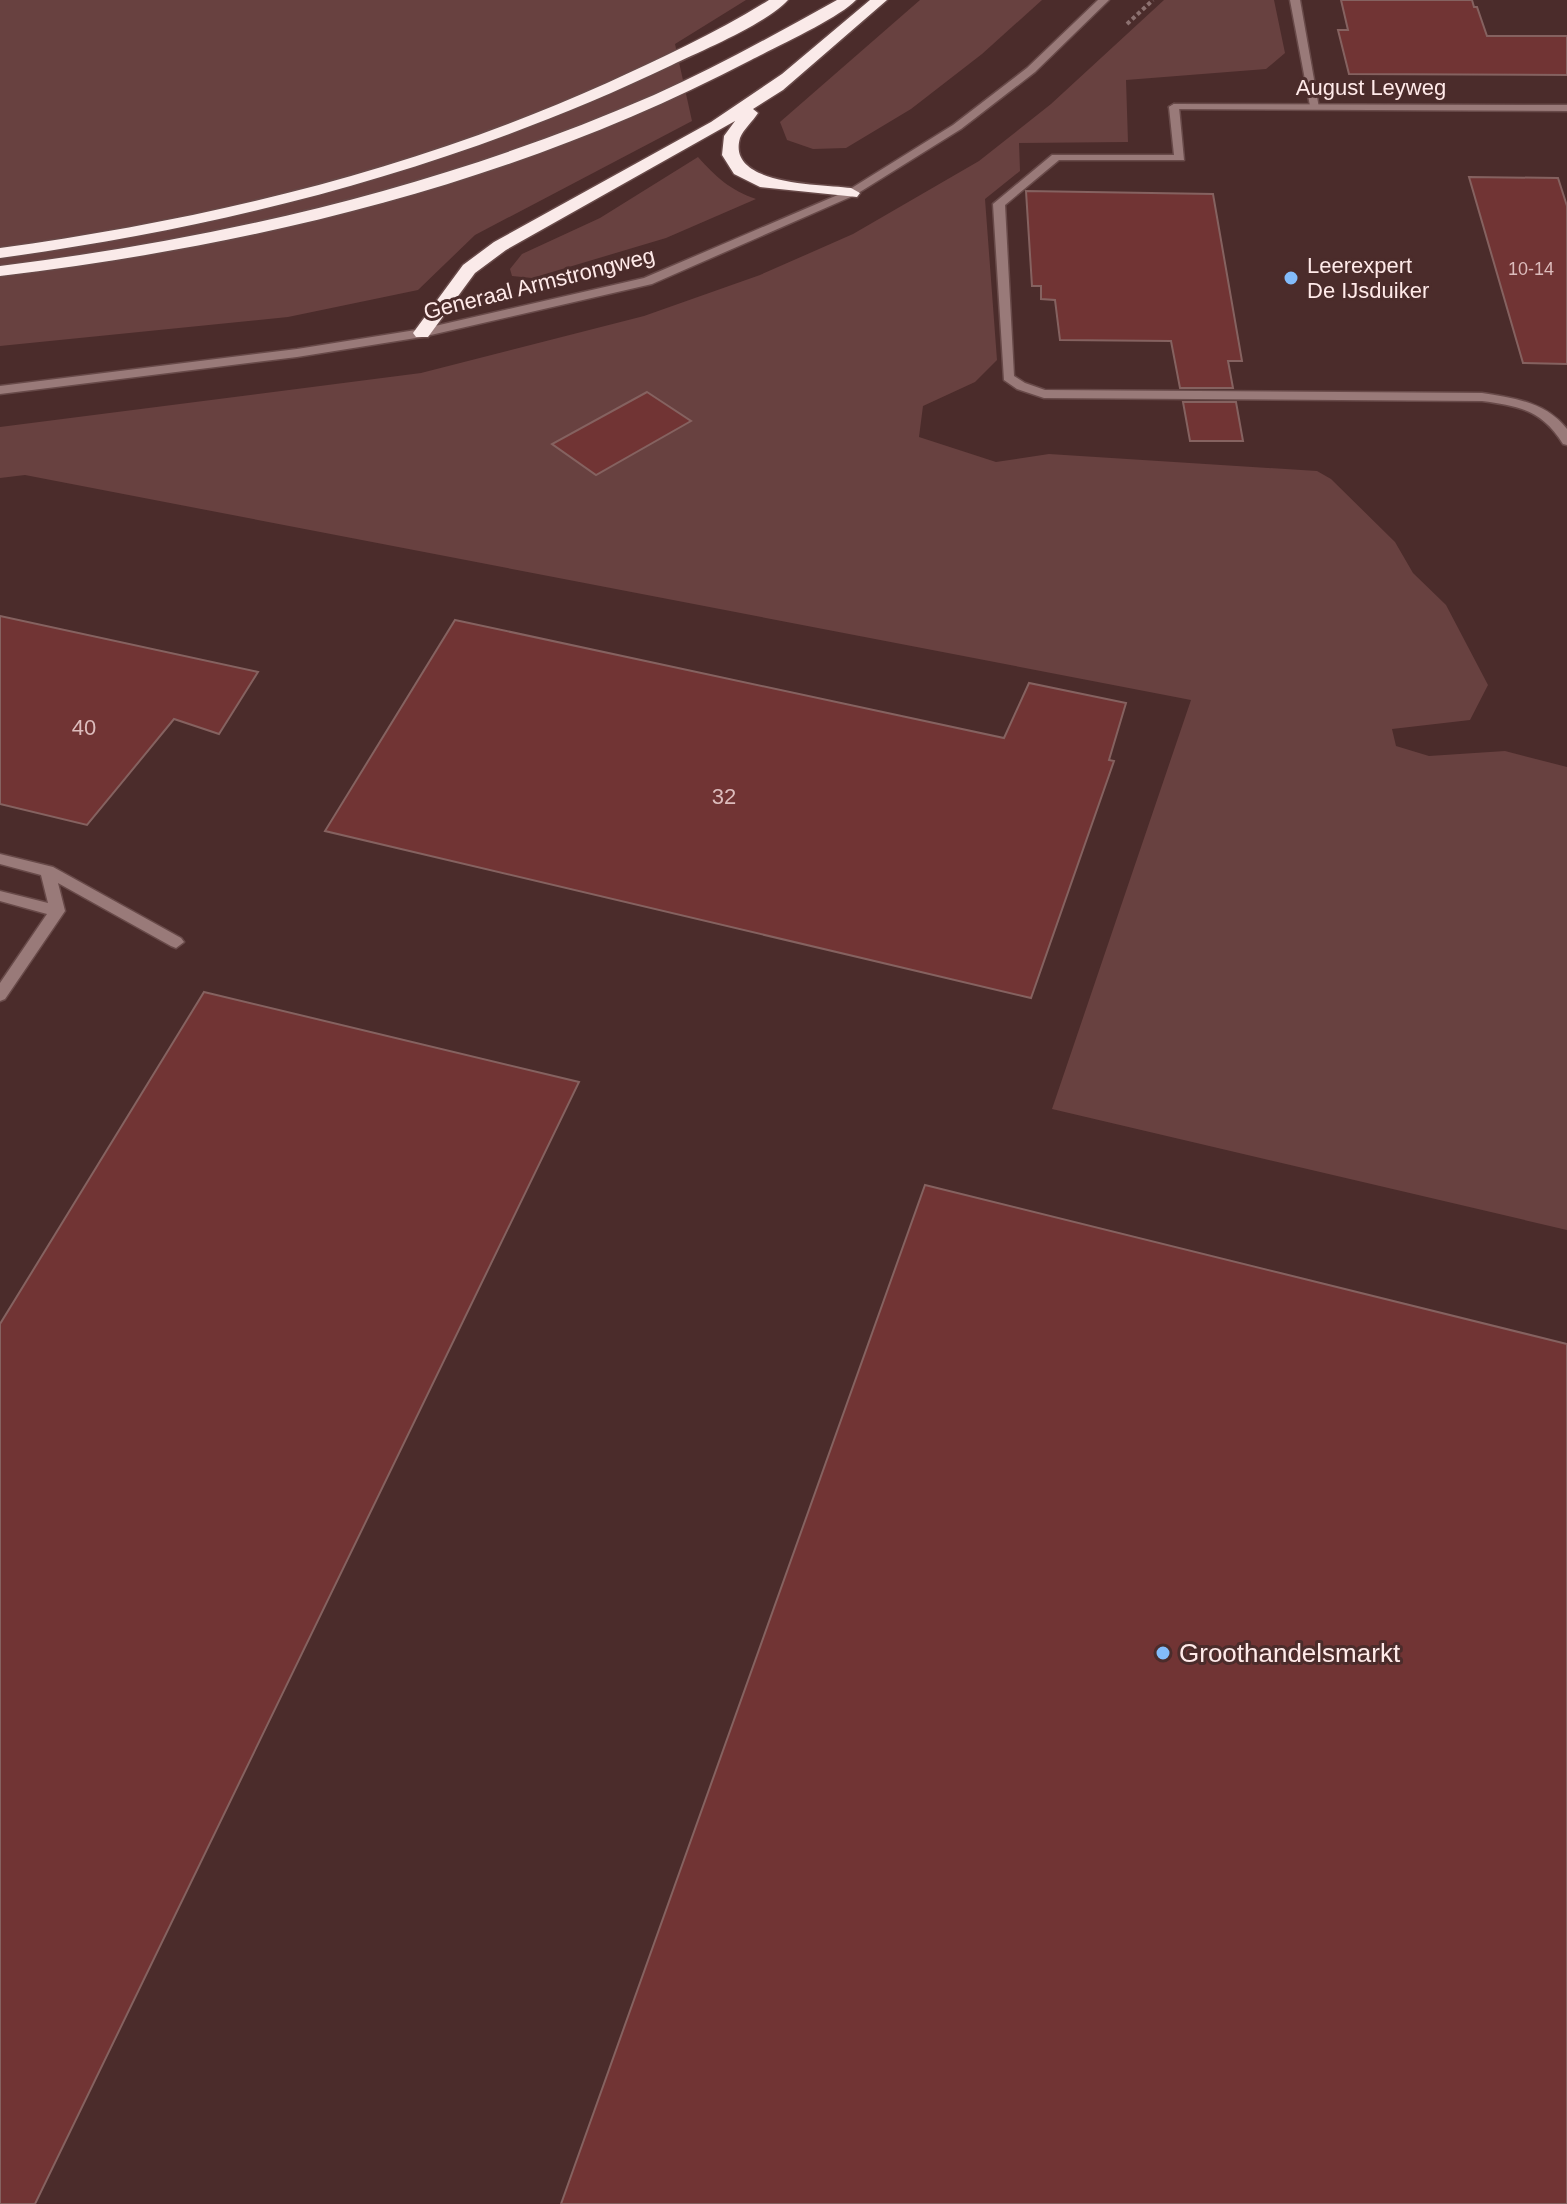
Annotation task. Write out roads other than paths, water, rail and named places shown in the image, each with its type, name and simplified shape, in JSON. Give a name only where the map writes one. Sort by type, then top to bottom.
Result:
[{"type":"highway","points":[[0,253],[150,229],[273,203],[413,164],[519,128],[600,94],[720,36],[780,0]]},
{"type":"highway","points":[[0,271],[149,250],[279,225],[427,184],[564,137],[661,97],[848,0]]},
{"type":"highway","points":[[851,193],[760,182],[740,170],[730,155],[732,136],[743,120],[786,78],[879,0]]},
{"type":"highway","points":[[422,333],[469,269],[500,246],[717,126],[786,78]]},
{"type":"street","name":"Generaal Armstrongweg","points":[[0,390],[283,355],[422,333],[648,281],[851,193],[969,118],[1031,70],[1104,0]]},
{"type":"street","points":[[1295,0],[1315,106]]},
{"type":"street","name":"August Leyweg","points":[[1567,108],[1174,107],[1180,158],[1056,157],[999,204],[1008,377],[1021,386],[1044,394],[1482,397],[1521,403],[1551,416],[1567,441]]},
{"type":"street","points":[[0,859],[48,871],[176,942]]},
{"type":"street","points":[[0,995],[57,911],[48,871]]},
{"type":"street","points":[[0,896],[57,911]]},
{"type":"place","name":"Leerexpert De IJsduiker","points":[[1291,278]]},
{"type":"place","name":"Groothandelsmarkt","points":[[1163,1653]]}]
